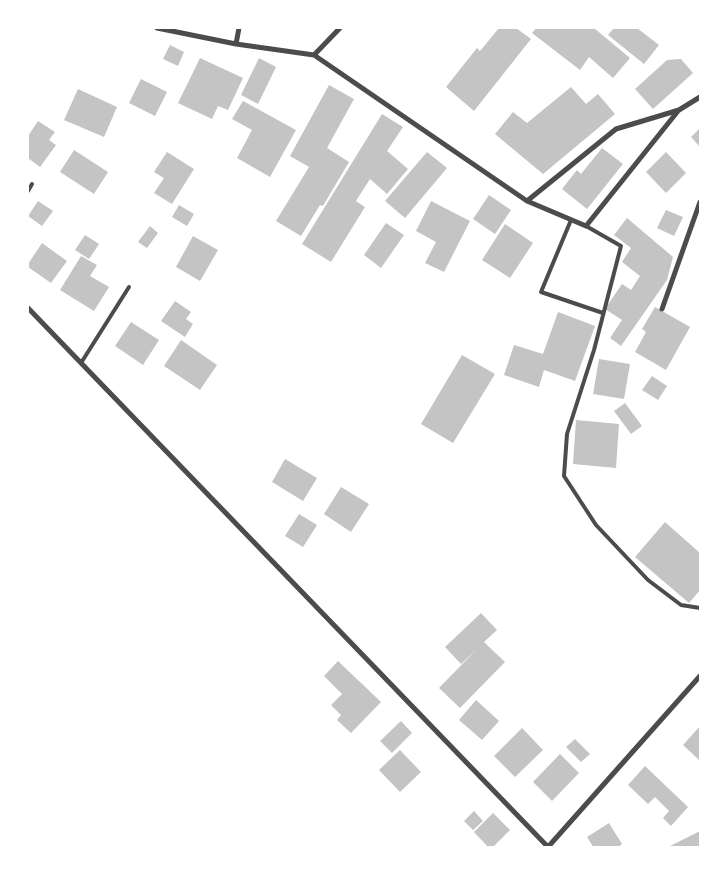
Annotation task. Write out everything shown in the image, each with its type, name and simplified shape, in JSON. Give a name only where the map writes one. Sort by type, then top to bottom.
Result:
[{"type":"street","points":[[157,28],[236,44],[314,55],[526,201],[586,226],[679,110]]},
{"type":"street","points":[[236,44],[239,28]]},
{"type":"street","points":[[314,55],[340,28]]},
{"type":"street","points":[[526,201],[616,129],[679,110],[700,97]]},
{"type":"street","points":[[662,309],[700,202]]},
{"type":"street","points":[[28,308],[548,847],[699,680]]},
{"type":"lane","points":[[28,191],[32,184]]},
{"type":"lane","points":[[570,220],[541,292],[603,313]]},
{"type":"lane","points":[[586,226],[621,246],[594,350],[567,434],[564,476],[596,525],[648,580],[681,605],[700,608]]},
{"type":"lane","points":[[81,363],[129,287]]},
{"type":"building","points":[[499,28],[516,28],[531,39],[474,111],[446,87],[477,48],[480,51]]},
{"type":"building","points":[[536,28],[594,28],[630,58],[613,78],[589,57],[580,70],[532,33]]},
{"type":"building","points":[[614,28],[637,28],[659,45],[644,64],[608,35]]},
{"type":"building","points":[[170,45],[184,52],[178,66],[163,59]]},
{"type":"building","points":[[200,58],[243,78],[228,110],[218,106],[212,119],[178,103]]},
{"type":"building","points":[[259,58],[276,67],[258,104],[241,95]]},
{"type":"building","points":[[681,59],[693,73],[653,109],[635,89],[667,60]]},
{"type":"building","points":[[141,79],[167,92],[155,116],[129,103]]},
{"type":"building","points":[[329,85],[354,99],[327,148],[349,162],[323,206],[320,205],[301,236],[276,221],[309,167],[290,156]]},
{"type":"building","points":[[571,87],[586,104],[598,94],[615,114],[543,174],[495,134],[513,112],[527,123]]},
{"type":"building","points":[[78,89],[117,107],[104,137],[64,120]]},
{"type":"building","points":[[243,101],[296,130],[270,177],[237,158],[252,130],[232,119]]},
{"type":"building","points":[[382,114],[403,127],[387,151],[408,169],[387,194],[370,179],[356,201],[365,207],[331,262],[302,244]]},
{"type":"building","points":[[38,121],[55,132],[49,140],[56,145],[40,167],[28,158],[28,136]]},
{"type":"building","points":[[700,128],[700,147],[691,137]]},
{"type":"building","points":[[602,148],[623,164],[587,209],[562,189],[577,170],[581,174]]},
{"type":"building","points":[[74,150],[108,172],[94,194],[60,172]]},
{"type":"building","points":[[167,152],[194,169],[172,204],[154,193],[164,178],[154,172]]},
{"type":"building","points":[[427,152],[447,168],[405,218],[385,201]]},
{"type":"building","points":[[666,152],[686,173],[666,193],[646,172]]},
{"type":"building","points":[[489,195],[511,210],[495,234],[473,219]]},
{"type":"building","points":[[38,201],[53,211],[42,226],[28,216]]},
{"type":"building","points":[[431,201],[470,221],[444,272],[425,263],[436,242],[416,231]]},
{"type":"building","points":[[179,205],[194,214],[187,226],[172,217]]},
{"type":"building","points":[[666,210],[683,217],[674,236],[657,228]]},
{"type":"building","points":[[627,218],[673,257],[667,280],[621,346],[610,338],[622,320],[605,309],[622,284],[631,290],[640,276],[622,262],[631,248],[614,235]]},
{"type":"building","points":[[386,223],[404,235],[381,268],[364,255]]},
{"type":"building","points":[[505,224],[533,243],[510,278],[482,260]]},
{"type":"building","points":[[150,226],[158,233],[147,248],[138,242]]},
{"type":"building","points":[[85,235],[99,244],[89,259],[75,250]]},
{"type":"building","points":[[193,236],[218,250],[200,281],[176,267]]},
{"type":"building","points":[[42,243],[67,261],[51,283],[28,267],[28,264]]},
{"type":"building","points":[[81,256],[97,265],[90,276],[109,287],[94,311],[60,290]]},
{"type":"building","points":[[175,301],[191,312],[186,319],[193,324],[185,337],[161,321]]},
{"type":"building","points":[[655,307],[690,327],[666,370],[635,352],[646,332],[642,329]]},
{"type":"building","points":[[558,312],[595,326],[575,381],[544,370],[539,387],[504,375],[514,345],[543,354]]},
{"type":"building","points":[[131,322],[159,340],[143,365],[115,346]]},
{"type":"building","points":[[181,340],[217,365],[200,390],[164,366]]},
{"type":"building","points":[[462,355],[495,374],[453,443],[421,424]]},
{"type":"building","points":[[599,359],[630,364],[624,399],[593,394]]},
{"type":"building","points":[[652,376],[667,386],[658,400],[642,390]]},
{"type":"building","points":[[625,403],[642,426],[631,434],[614,411]]},
{"type":"building","points":[[576,420],[619,424],[616,468],[573,464]]},
{"type":"building","points":[[285,459],[317,478],[303,501],[272,482]]},
{"type":"building","points":[[341,487],[369,504],[351,532],[324,514]]},
{"type":"building","points":[[299,514],[317,525],[303,547],[285,536]]},
{"type":"building","points":[[665,522],[700,553],[700,590],[689,603],[635,557]]},
{"type":"building","points":[[481,613],[497,630],[484,642],[505,662],[460,708],[439,688],[476,650],[461,664],[445,647]]},
{"type":"building","points":[[338,661],[381,702],[351,733],[337,720],[341,715],[331,705],[342,694],[324,676]]},
{"type":"building","points":[[476,700],[499,721],[482,740],[459,720]]},
{"type":"building","points":[[401,721],[412,733],[392,753],[380,741]]},
{"type":"building","points":[[700,726],[700,761],[683,745]]},
{"type":"building","points":[[522,728],[543,750],[515,777],[494,756]]},
{"type":"building","points":[[575,739],[590,754],[581,762],[566,747]]},
{"type":"building","points":[[400,750],[421,772],[400,792],[379,770]]},
{"type":"building","points":[[560,754],[579,773],[552,801],[533,782]]},
{"type":"building","points":[[645,766],[688,807],[671,826],[663,818],[669,811],[655,797],[648,804],[628,785]]},
{"type":"building","points":[[474,811],[483,821],[473,830],[464,821]]},
{"type":"building","points":[[493,813],[510,830],[492,848],[489,848],[474,832]]},
{"type":"building","points":[[609,823],[622,844],[617,848],[594,848],[587,837]]},
{"type":"building","points":[[700,831],[700,848],[666,848]]}]
